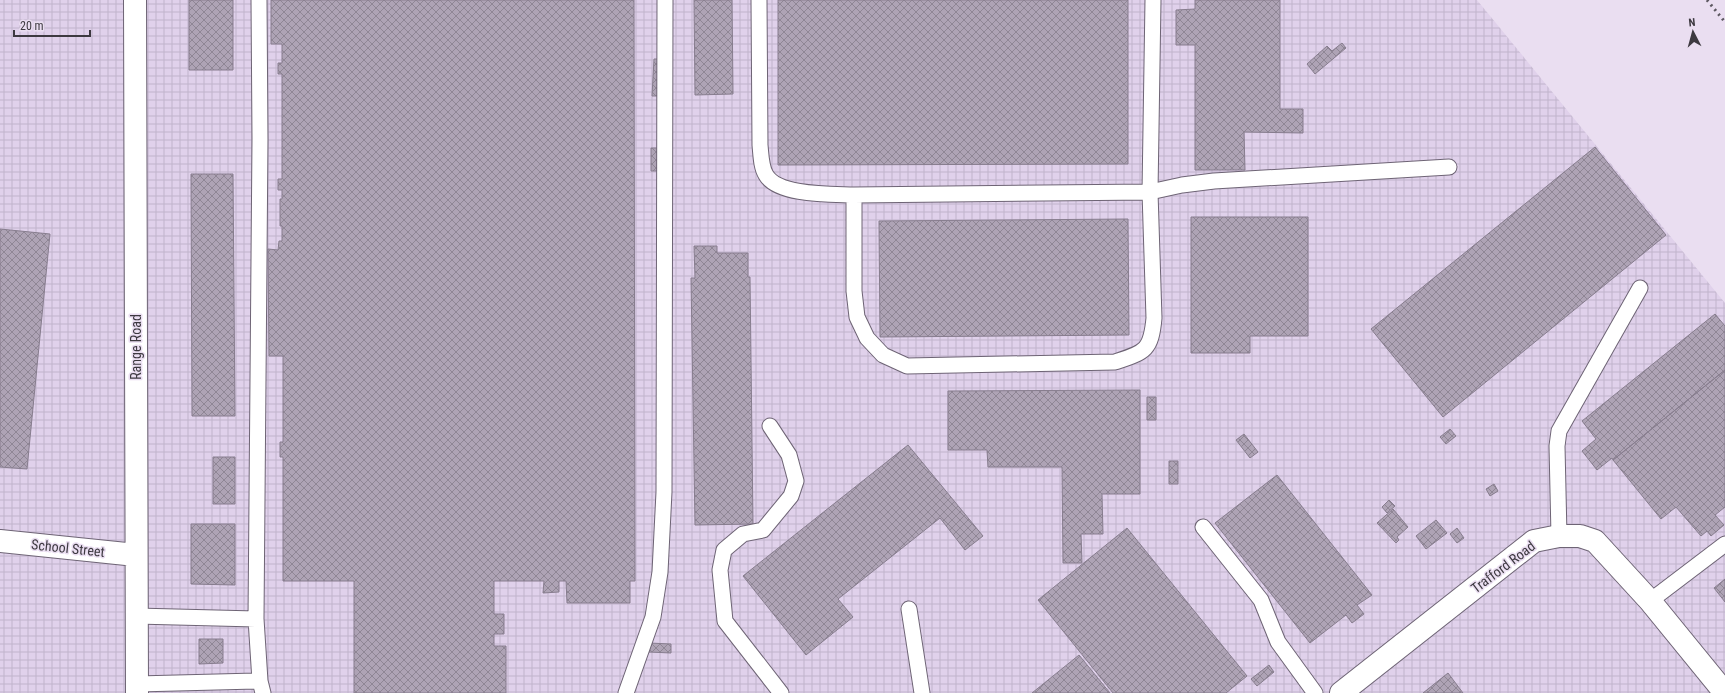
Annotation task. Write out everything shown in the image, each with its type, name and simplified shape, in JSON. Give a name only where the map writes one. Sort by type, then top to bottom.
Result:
[{"type":"street","name":"Range Road","points":[[135,0],[137,689]]},
{"type":"street","name":"Trafford Road","points":[[1341,693],[1534,541],[1559,536],[1580,536],[1595,541],[1650,601],[1725,693]]},
{"type":"street","name":"School Street","points":[[0,541],[136,555]]},
{"type":"lane","points":[[137,689],[262,687],[256,619],[260,147],[259,0]]},
{"type":"lane","points":[[626,693],[653,617],[660,572],[664,492],[665,0]]},
{"type":"lane","points":[[758,0],[760,145],[762,162],[766,176],[775,183],[787,189],[805,192],[854,195],[1150,192],[1182,184],[1214,181],[1449,167]]},
{"type":"lane","points":[[854,195],[854,291],[857,317],[867,338],[883,355],[907,366],[1114,362],[1134,356],[1147,347],[1152,337],[1154,318],[1150,192],[1153,0]]},
{"type":"lane","points":[[1559,536],[1557,446],[1559,430],[1640,288]]},
{"type":"lane","points":[[770,426],[789,455],[796,481],[791,496],[763,530],[744,534],[724,550],[720,570],[725,621],[781,693]]},
{"type":"lane","points":[[1203,527],[1261,600],[1278,642],[1314,693]]},
{"type":"lane","points":[[1650,601],[1725,544]]},
{"type":"lane","points":[[909,609],[922,693]]},
{"type":"lane","points":[[136,616],[256,619]]},
{"type":"shaded area","points":[[0,0],[1477,0],[1725,303],[1725,693],[0,693]]},
{"type":"building","points":[[189,0],[233,0],[233,70],[189,70]]},
{"type":"building","points":[[271,0],[634,0],[635,581],[630,581],[630,603],[567,603],[566,581],[559,581],[559,592],[543,593],[544,581],[494,581],[494,614],[504,614],[504,634],[494,634],[494,646],[506,646],[506,693],[354,693],[354,581],[283,581],[283,457],[280,457],[280,442],[283,442],[283,356],[269,356],[268,249],[278,250],[279,241],[282,241],[282,226],[280,226],[280,199],[282,199],[282,190],[278,190],[278,179],[282,179],[282,74],[278,74],[278,63],[282,63],[282,44],[271,44]]},
{"type":"building","points":[[694,0],[732,0],[733,94],[695,95]]},
{"type":"building","points":[[778,0],[1128,0],[1128,164],[778,165]]},
{"type":"building","points":[[1195,0],[1280,0],[1280,109],[1303,109],[1303,133],[1244,132],[1245,170],[1195,170],[1195,45],[1176,45],[1176,10],[1195,9]]},
{"type":"building","points":[[1342,43],[1346,48],[1315,74],[1307,64],[1327,46],[1332,51]]},
{"type":"building","points":[[654,59],[666,59],[664,96],[652,96]]},
{"type":"building","points":[[1595,147],[1666,235],[1443,417],[1371,329]]},
{"type":"building","points":[[651,148],[663,148],[662,171],[651,171]]},
{"type":"building","points":[[191,174],[233,174],[235,416],[192,416]]},
{"type":"building","points":[[1191,217],[1308,217],[1308,336],[1250,336],[1250,353],[1191,353]]},
{"type":"building","points":[[1128,219],[1129,335],[880,337],[879,221]]},
{"type":"building","points":[[0,229],[50,234],[27,469],[0,467]]},
{"type":"building","points":[[694,246],[717,246],[717,253],[748,253],[748,277],[750,277],[753,524],[695,525],[691,278],[695,278]]},
{"type":"building","points":[[1715,314],[1725,326],[1725,370],[1613,460],[1612,458],[1597,470],[1582,451],[1596,439],[1582,421]]},
{"type":"building","points":[[1725,370],[1725,507],[1715,515],[1724,525],[1711,536],[1707,531],[1701,536],[1676,507],[1661,519],[1613,460]]},
{"type":"building","points":[[1140,390],[1140,494],[1102,494],[1103,534],[1081,534],[1082,563],[1063,563],[1062,467],[988,467],[987,450],[948,450],[948,391]]},
{"type":"building","points":[[1147,397],[1156,397],[1156,420],[1147,420]]},
{"type":"building","points":[[1450,429],[1456,436],[1446,444],[1440,437]]},
{"type":"building","points":[[1244,434],[1258,452],[1250,458],[1236,440]]},
{"type":"building","points":[[908,445],[983,536],[965,550],[940,518],[838,599],[853,617],[806,655],[743,576]]},
{"type":"building","points":[[213,457],[235,457],[235,504],[213,504]]},
{"type":"building","points":[[1169,461],[1178,461],[1178,484],[1169,484]]},
{"type":"building","points":[[1277,475],[1372,595],[1357,605],[1364,614],[1352,623],[1346,615],[1310,643],[1215,523]]},
{"type":"building","points":[[1494,484],[1498,491],[1490,496],[1486,489]]},
{"type":"building","points":[[1389,500],[1395,506],[1387,513],[1382,507]]},
{"type":"building","points":[[1393,509],[1408,527],[1397,537],[1399,540],[1396,543],[1377,523]]},
{"type":"building","points":[[1436,520],[1447,533],[1426,549],[1416,536]]},
{"type":"building","points":[[191,524],[235,524],[235,585],[191,584]]},
{"type":"building","points":[[1127,528],[1247,676],[1226,693],[1113,693],[1038,600]]},
{"type":"building","points":[[1457,528],[1464,538],[1457,543],[1450,534]]},
{"type":"building","points":[[1725,579],[1725,602],[1714,588]]},
{"type":"building","points":[[199,639],[223,639],[223,663],[199,664]]},
{"type":"building","points":[[649,643],[671,644],[671,653],[649,652]]},
{"type":"building","points":[[1079,655],[1110,693],[1032,693]]},
{"type":"building","points":[[1269,665],[1274,672],[1257,686],[1251,679]]},
{"type":"building","points":[[1448,673],[1463,693],[1423,693]]},
{"type":"railway","points":[[1707,0],[1725,22]]}]
